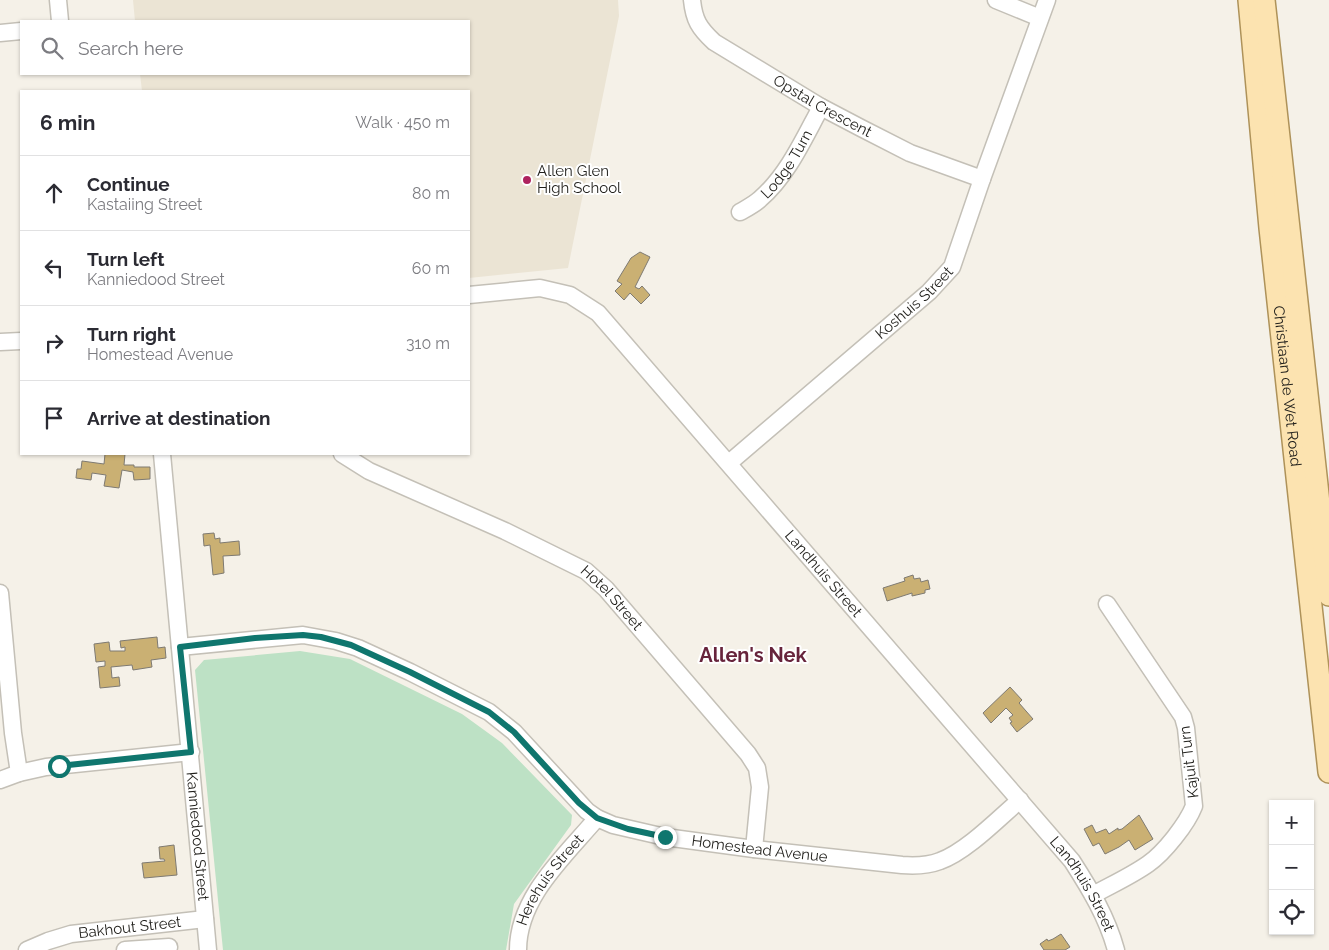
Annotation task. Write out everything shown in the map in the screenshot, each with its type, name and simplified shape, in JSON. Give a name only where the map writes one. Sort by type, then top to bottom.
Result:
[{"type":"main road","name":"Christiaan de Wet Road","points":[[1249,0],[1270,228],[1329,772]]},
{"type":"main road","name":"Christiaan de Wet Road","points":[[1264,0],[1329,595]]},
{"type":"street","points":[[58,0],[60,20]]},
{"type":"street","name":"Opstal Crescent","points":[[692,0],[696,21],[700,29],[714,42],[821,107],[910,153],[982,179]]},
{"type":"street","points":[[996,0],[1040,18]]},
{"type":"street","name":"Koshuis Street","points":[[729,463],[941,280],[952,267],[1047,0]]},
{"type":"street","points":[[0,33],[20,31]]},
{"type":"street","name":"Lodge Turn","points":[[740,212],[759,200],[773,187],[789,165],[821,107]]},
{"type":"street","name":"Landhuis Street","points":[[470,295],[540,288],[564,292],[578,298],[598,313],[1072,861],[1094,895],[1116,950]]},
{"type":"street","points":[[0,342],[20,341]]},
{"type":"street","name":"Kanniedood Street","points":[[162,455],[208,950]]},
{"type":"street","name":"Hotel Street","points":[[344,455],[369,471],[505,531],[586,571],[606,589],[748,754],[757,768],[760,787],[754,849]]},
{"type":"street","points":[[0,593],[13,734],[19,772]]},
{"type":"street","name":"Kajuit Turn","points":[[1094,895],[1149,863],[1175,837],[1190,816],[1194,806],[1186,728],[1183,717],[1107,604]]},
{"type":"street","name":"Homestead Avenue","points":[[180,647],[255,638],[303,635],[336,641],[358,648],[489,712],[514,732],[583,807],[597,818],[613,825],[647,834],[754,849],[921,866],[957,854],[1020,800]]},
{"type":"street","points":[[0,780],[19,772],[46,767],[191,752]]},
{"type":"street","name":"Herehuis Street","points":[[518,950],[520,929],[526,909],[534,894],[597,818]]},
{"type":"street","name":"Bakhout Street","points":[[27,950],[71,934],[206,919]]},
{"type":"street","points":[[115,928],[117,950]]},
{"type":"street","points":[[125,950],[169,947]]},
{"type":"shaded area","name":"Allen Glen High School","points":[[133,0],[618,0],[619,16],[568,268],[470,278],[470,90],[142,90],[140,75],[470,75],[470,20],[135,20]]},
{"type":"green space","points":[[300,651],[350,659],[462,714],[502,743],[572,815],[571,825],[514,904],[506,950],[223,950],[195,670],[204,660]]},
{"type":"building","points":[[640,252],[650,257],[635,287],[639,289],[642,286],[650,295],[641,304],[630,293],[624,300],[615,291],[622,284],[617,281],[631,258]]},
{"type":"building","points":[[105,455],[125,455],[124,465],[150,467],[150,479],[134,480],[133,472],[122,470],[119,488],[104,486],[106,475],[92,473],[91,480],[76,478],[77,469],[81,469],[82,461],[104,464]]},
{"type":"building","points":[[214,533],[215,539],[220,538],[220,543],[239,541],[240,555],[223,556],[224,573],[213,575],[210,545],[204,546],[203,534]]},
{"type":"building","points":[[913,575],[914,579],[920,578],[921,582],[928,580],[930,589],[925,590],[925,593],[912,596],[912,593],[887,601],[883,588],[905,581],[904,578]]},
{"type":"building","points":[[157,637],[158,648],[165,647],[166,658],[151,660],[152,667],[133,670],[132,665],[111,667],[112,678],[119,677],[120,686],[100,688],[98,667],[105,666],[105,661],[96,662],[94,644],[109,642],[110,651],[125,651],[125,647],[121,648],[120,641]]},
{"type":"building","points":[[1010,687],[1022,700],[1019,703],[1033,719],[1017,732],[1010,723],[1012,722],[1009,718],[1013,715],[1006,708],[991,723],[983,713]]},
{"type":"building","points":[[1139,815],[1153,839],[1135,850],[1129,840],[1105,854],[1099,843],[1093,846],[1084,829],[1092,825],[1096,833],[1106,829],[1109,834],[1118,828],[1118,830],[1122,829]]},
{"type":"building","points":[[174,845],[177,875],[144,878],[142,863],[165,861],[160,859],[159,847]]},
{"type":"building","points":[[1061,934],[1070,947],[1065,950],[1044,950],[1040,944],[1047,939],[1048,941]]},
{"type":"place","name":"Allen Glen High School","points":[[527,180]]},
{"type":"district","name":"Allen's Nek","points":[[753,655]]},
{"type":"route","points":[[59,766],[191,752],[180,647],[280,636],[303,635],[321,637],[358,648],[477,705],[514,732],[587,811],[613,825],[665,837]]}]
